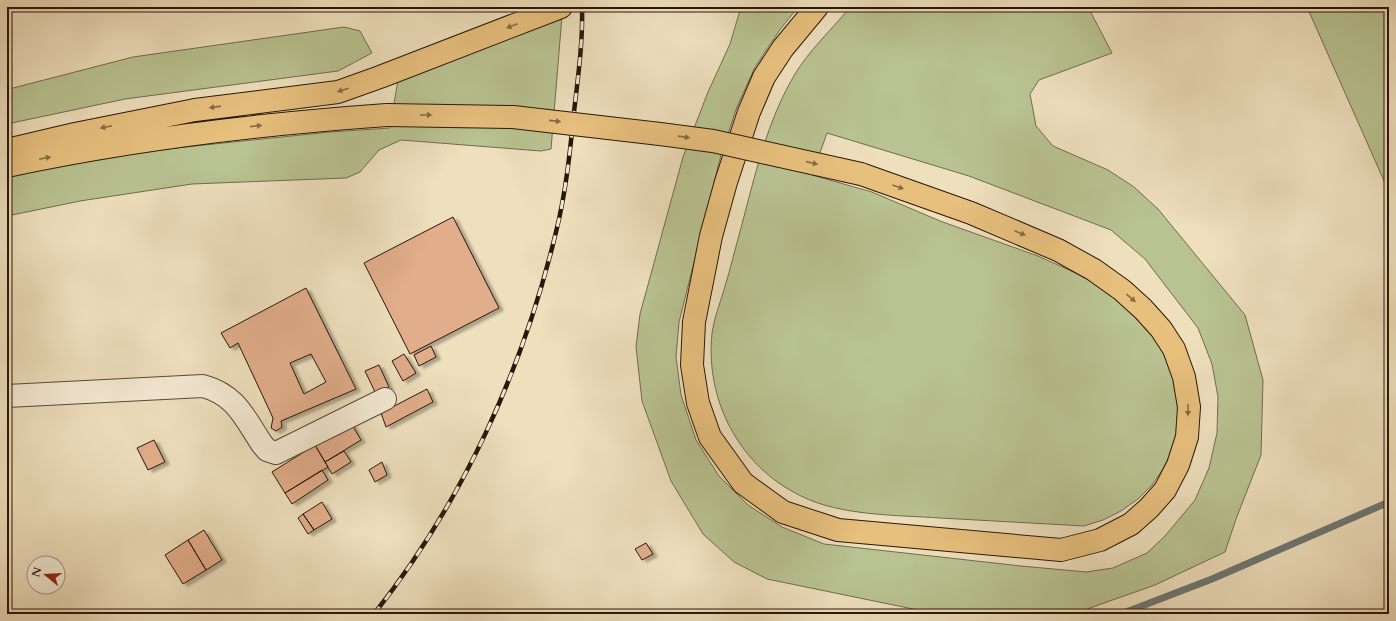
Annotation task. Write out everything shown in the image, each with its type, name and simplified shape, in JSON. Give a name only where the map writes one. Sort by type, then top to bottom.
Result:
[{"type":"highway","points":[[7,150],[75,134],[195,110],[338,92],[380,78],[562,7]]},
{"type":"highway","points":[[7,166],[73,152],[155,138],[299,121],[387,115],[513,117],[652,133],[713,141],[861,174],[972,213],[1058,250],[1094,270],[1122,290],[1143,309],[1161,330],[1174,349],[1184,377],[1189,407],[1187,437],[1178,465],[1165,490],[1149,508],[1131,524],[1100,540],[1061,550],[838,530],[783,512],[743,483],[710,437],[698,403],[692,365],[694,322],[711,236],[726,182],[749,112],[764,77],[783,48],[817,7]]},
{"type":"lane","points":[[7,396],[203,386],[221,392],[230,398],[267,450],[276,453],[386,399]]},
{"type":"green space","points":[[741,7],[798,7],[779,31],[755,67],[737,107],[721,155],[679,322],[676,357],[681,395],[696,440],[719,476],[748,505],[782,527],[824,544],[1086,572],[1113,568],[1147,553],[1165,536],[1195,500],[1209,468],[1217,433],[1218,397],[1212,364],[1198,328],[1145,259],[1111,230],[969,176],[827,133],[812,175],[872,192],[940,221],[1038,256],[1102,285],[1160,336],[1180,392],[1178,432],[1172,451],[1163,469],[1152,485],[1138,499],[1121,511],[1103,520],[1084,526],[887,515],[851,511],[817,503],[801,496],[779,483],[760,467],[744,449],[731,428],[721,406],[714,383],[711,358],[713,328],[769,129],[785,92],[800,66],[846,12],[852,7],[1088,7],[1112,53],[1039,80],[1030,94],[1036,126],[1053,146],[1108,170],[1134,187],[1158,209],[1245,315],[1263,380],[1261,455],[1225,552],[1155,585],[1073,614],[925,614],[913,609],[767,579],[734,562],[703,534],[671,481],[642,401],[636,347],[640,314],[683,157],[708,92],[730,44]]},
{"type":"green space","points":[[1307,7],[1389,7],[1389,192]]},
{"type":"green space","points":[[562,16],[551,149],[541,151],[401,140],[379,150],[360,172],[346,178],[192,184],[80,201],[7,216],[7,174],[127,153],[330,132],[390,128],[398,80]]},
{"type":"green space","points":[[344,27],[360,31],[372,53],[338,71],[125,99],[7,124],[7,91],[13,88],[133,57]]},
{"type":"building","points":[[453,217],[499,308],[410,354],[364,263]]},
{"type":"building","points":[[306,288],[356,389],[281,421],[282,427],[276,431],[271,428],[273,418],[238,343],[230,348],[221,333]],"holes":[[[311,354],[326,382],[304,394],[290,363]]]},
{"type":"building","points":[[431,346],[436,357],[419,366],[414,355]]},
{"type":"building","points":[[404,354],[416,373],[403,381],[392,361]]},
{"type":"building","points":[[379,365],[389,387],[376,394],[365,371]]},
{"type":"building","points":[[427,389],[433,402],[386,427],[381,413]]},
{"type":"building","points":[[351,423],[361,440],[325,462],[315,445]]},
{"type":"building","points":[[154,440],[165,462],[148,470],[137,448]]},
{"type":"building","points":[[315,445],[328,467],[285,493],[272,472]]},
{"type":"building","points":[[344,451],[351,462],[332,474],[325,462]]},
{"type":"building","points":[[382,462],[387,475],[375,482],[369,470]]},
{"type":"building","points":[[322,470],[328,480],[292,504],[285,493]]},
{"type":"building","points":[[322,502],[332,519],[314,530],[303,514]]},
{"type":"building","points":[[303,514],[314,530],[308,534],[298,518]]},
{"type":"building","points":[[204,530],[222,560],[206,570],[188,540]]},
{"type":"building","points":[[188,540],[206,570],[183,584],[165,555]]},
{"type":"building","points":[[646,543],[653,554],[642,560],[635,549]]},
{"type":"waterway","points":[[1121,614],[1212,579],[1389,502]]},
{"type":"railway","points":[[374,614],[406,571],[435,527],[462,481],[486,433],[526,334],[556,232],[565,187],[580,60],[582,7]]}]
